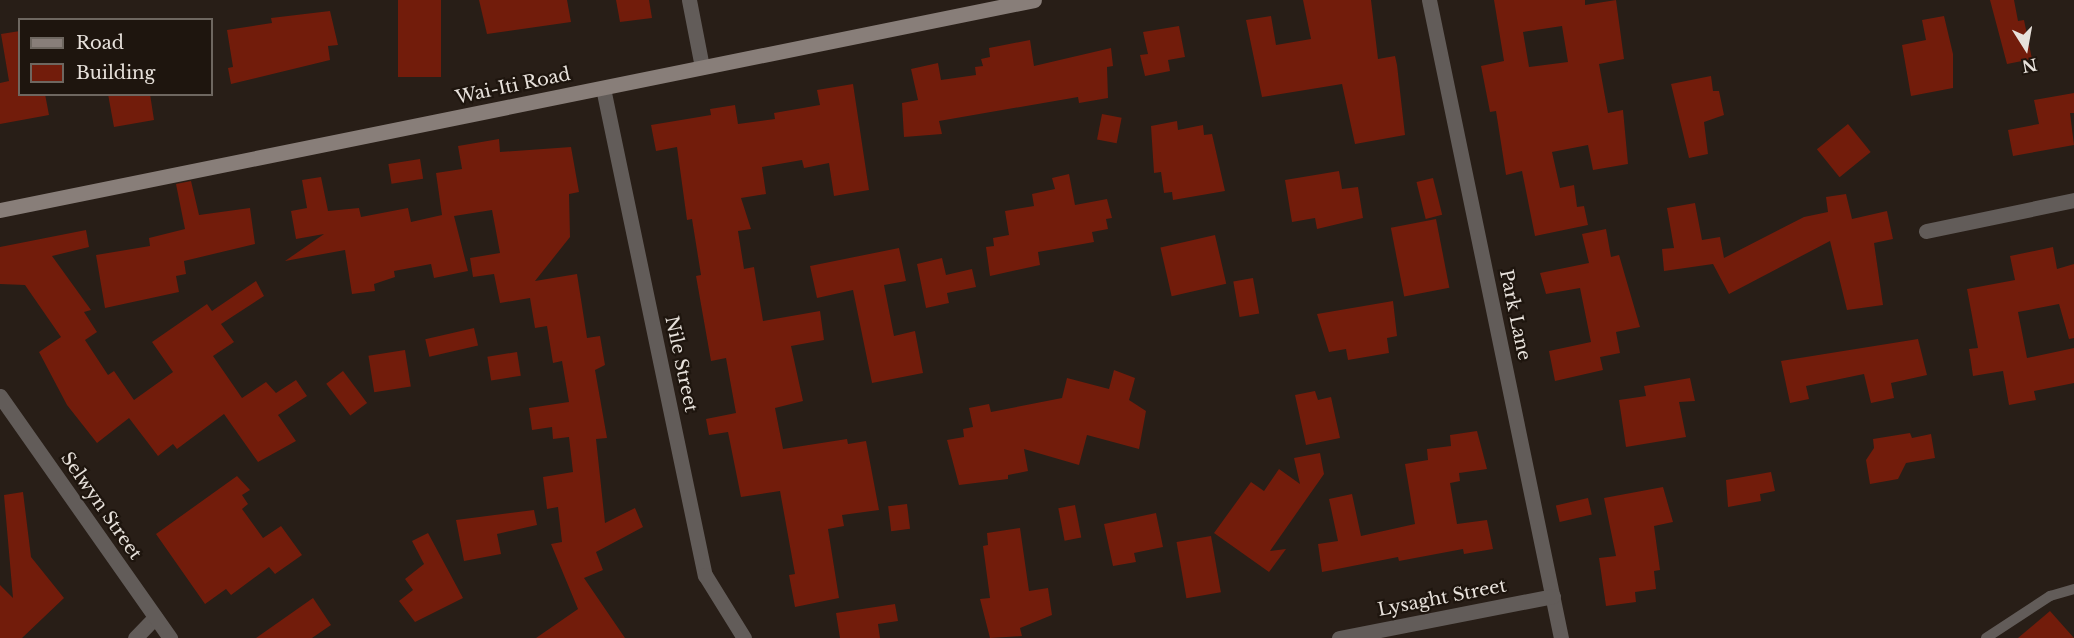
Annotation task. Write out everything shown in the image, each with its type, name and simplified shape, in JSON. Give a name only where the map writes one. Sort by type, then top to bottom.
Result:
[{"type":"main road","name":"Wai-Iti Road","points":[[0,210],[1034,0]]},
{"type":"street","points":[[689,0],[702,67]]},
{"type":"street","name":"Park Lane","points":[[1429,0],[1561,638]]},
{"type":"street","name":"Nile Street","points":[[603,88],[705,575],[744,638]]},
{"type":"street","points":[[1926,231],[2074,200]]},
{"type":"street","name":"Selwyn Street","points":[[0,396],[170,638]]},
{"type":"street","name":"Lysaght Street","points":[[1339,638],[1553,596]]},
{"type":"street","points":[[135,638],[155,617]]},
{"type":"lane","points":[[1986,638],[2050,596],[2074,589]]},
{"type":"building","points":[[398,0],[441,0],[441,77],[398,77]]},
{"type":"building","points":[[479,0],[567,0],[571,22],[487,34]]},
{"type":"building","points":[[616,0],[649,0],[652,18],[620,22]]},
{"type":"building","points":[[1303,0],[1371,0],[1378,59],[1395,56],[1405,135],[1355,144],[1342,84],[1262,97],[1246,20],[1271,16],[1276,45],[1311,39]]},
{"type":"building","points":[[1494,0],[1585,0],[1585,5],[1616,0],[1624,59],[1599,64],[1608,113],[1623,110],[1628,164],[1593,170],[1588,145],[1552,152],[1560,188],[1574,185],[1577,207],[1584,206],[1588,225],[1535,236],[1522,171],[1506,175],[1496,111],[1490,112],[1481,66],[1504,61]],"holes":[[[1562,26],[1568,62],[1529,67],[1523,32]]]},
{"type":"building","points":[[1990,0],[2014,0],[2018,21],[2024,20],[2032,59],[2007,64]]},
{"type":"building","points":[[330,11],[338,45],[328,46],[330,60],[231,84],[228,68],[233,67],[227,30],[272,23],[271,18]]},
{"type":"building","points":[[1944,16],[1953,54],[1953,88],[1911,96],[1902,45],[1926,40],[1922,20]]},
{"type":"building","points":[[1179,26],[1185,57],[1168,60],[1170,71],[1145,76],[1140,55],[1148,54],[1143,32]]},
{"type":"building","points":[[18,31],[18,96],[45,96],[49,115],[0,124],[0,83],[9,81],[1,34]]},
{"type":"building","points":[[1030,40],[1034,66],[1111,48],[1113,66],[1107,67],[1108,98],[1079,103],[1078,97],[939,121],[942,134],[904,137],[902,103],[918,100],[911,69],[938,63],[941,80],[976,75],[975,67],[983,66],[981,59],[990,57],[989,48]]},
{"type":"building","points":[[1711,76],[1713,91],[1719,91],[1724,115],[1704,122],[1708,154],[1689,158],[1671,84]]},
{"type":"building","points":[[853,84],[869,190],[834,196],[829,163],[804,168],[802,160],[762,167],[766,194],[741,198],[751,229],[738,231],[744,269],[754,267],[763,321],[820,311],[824,340],[791,346],[803,401],[775,408],[783,449],[847,439],[848,444],[866,441],[879,510],[842,515],[844,526],[828,529],[839,598],[795,607],[789,575],[795,574],[780,491],[741,497],[728,432],[709,435],[706,419],[736,413],[726,358],[711,361],[696,276],[701,275],[692,219],[687,220],[677,147],[656,151],[651,125],[711,115],[710,109],[735,105],[738,124],[775,119],[774,113],[820,105],[817,90]]},
{"type":"building","points":[[2074,93],[2074,113],[2070,113],[2074,145],[2013,156],[2008,130],[2039,124],[2034,100]]},
{"type":"building","points":[[108,96],[150,96],[154,120],[114,127]]},
{"type":"building","points":[[1102,114],[1122,118],[1117,143],[1097,140]]},
{"type":"building","points":[[1177,121],[1178,130],[1203,125],[1204,135],[1212,134],[1225,191],[1173,200],[1172,192],[1164,193],[1161,172],[1154,173],[1151,126]]},
{"type":"building","points":[[1848,124],[1871,152],[1840,177],[1817,149]]},
{"type":"building","points":[[499,139],[500,152],[571,147],[579,192],[569,194],[570,237],[535,281],[577,274],[587,338],[600,336],[605,365],[595,370],[607,438],[596,439],[605,523],[635,508],[643,527],[596,552],[603,570],[584,578],[625,638],[536,638],[578,609],[551,544],[562,542],[558,507],[547,509],[543,477],[573,472],[569,437],[553,439],[552,427],[532,430],[529,408],[569,402],[562,361],[553,363],[547,326],[535,328],[530,298],[500,303],[494,274],[473,277],[470,258],[500,253],[492,210],[454,216],[468,271],[434,278],[431,264],[394,271],[395,277],[374,284],[375,291],[352,294],[345,250],[285,261],[324,234],[296,239],[291,211],[307,208],[302,180],[321,177],[328,211],[359,208],[361,217],[408,208],[411,222],[442,215],[436,173],[462,169],[458,146]]},
{"type":"building","points":[[420,159],[423,179],[392,184],[388,164]]},
{"type":"building","points":[[1339,171],[1342,189],[1358,187],[1363,218],[1317,229],[1315,218],[1292,222],[1285,180]]},
{"type":"building","points":[[1069,174],[1075,205],[1107,199],[1112,218],[1106,219],[1108,229],[1092,232],[1094,242],[1038,252],[1040,265],[990,276],[986,247],[994,246],[993,238],[1009,235],[1005,211],[1034,206],[1032,194],[1055,189],[1052,178]]},
{"type":"building","points":[[1433,178],[1442,215],[1426,219],[1417,182]]},
{"type":"building","points":[[191,181],[199,215],[250,208],[255,244],[184,261],[186,274],[176,276],[179,292],[105,308],[96,255],[150,246],[149,238],[185,229],[176,184]]},
{"type":"building","points":[[1846,194],[1852,219],[1887,211],[1893,239],[1874,243],[1883,305],[1847,310],[1830,241],[1729,294],[1713,264],[1664,271],[1662,249],[1674,248],[1667,208],[1695,203],[1702,240],[1720,237],[1724,258],[1804,217],[1828,212],[1826,197]]},
{"type":"building","points":[[1436,219],[1449,288],[1404,296],[1391,228]]},
{"type":"building","points":[[1606,229],[1611,257],[1619,255],[1640,327],[1616,332],[1620,353],[1600,357],[1603,370],[1555,381],[1549,351],[1591,342],[1580,288],[1546,294],[1540,273],[1589,263],[1582,234]]},
{"type":"building","points":[[86,230],[89,247],[52,256],[91,310],[84,312],[97,332],[85,340],[108,375],[114,371],[134,400],[173,372],[152,342],[207,304],[212,311],[256,281],[264,296],[221,324],[234,342],[213,356],[242,398],[266,382],[276,393],[296,380],[307,396],[278,415],[296,441],[258,462],[224,414],[177,449],[173,444],[158,456],[129,418],[97,443],[67,405],[39,352],[61,337],[25,285],[0,284],[0,247]]},
{"type":"building","points":[[1215,235],[1226,284],[1172,296],[1160,248]]},
{"type":"building","points":[[2053,247],[2057,269],[2074,264],[2074,338],[2069,339],[2059,304],[2018,312],[2027,358],[2074,348],[2074,383],[2034,391],[2036,400],[2009,405],[2003,371],[1973,376],[1969,349],[1978,348],[1967,289],[2015,280],[2010,256]]},
{"type":"building","points":[[899,248],[906,281],[884,285],[894,336],[915,331],[923,373],[872,383],[853,290],[817,298],[810,266]]},
{"type":"building","points":[[942,258],[946,275],[972,269],[976,287],[947,293],[949,303],[926,308],[917,264]]},
{"type":"building","points":[[1253,278],[1259,313],[1240,317],[1233,281]]},
{"type":"building","points":[[1393,301],[1397,336],[1387,338],[1389,353],[1348,360],[1346,349],[1329,352],[1317,314]]},
{"type":"building","points":[[474,328],[478,346],[429,357],[425,339]]},
{"type":"building","points":[[1918,339],[1927,375],[1891,383],[1894,398],[1871,403],[1864,374],[1806,386],[1809,399],[1790,403],[1781,361]]},
{"type":"building","points":[[405,350],[411,387],[374,392],[368,356]]},
{"type":"building","points":[[517,352],[521,376],[491,380],[487,357]]},
{"type":"building","points":[[1114,370],[1135,378],[1129,400],[1146,411],[1139,449],[1087,435],[1079,465],[1024,449],[1028,471],[1008,475],[1008,479],[959,485],[947,440],[964,437],[963,429],[973,427],[969,408],[989,404],[991,412],[1062,398],[1067,378],[1109,389]]},
{"type":"building","points":[[343,371],[367,403],[350,416],[326,384]]},
{"type":"building","points":[[1690,378],[1695,401],[1679,402],[1686,437],[1626,447],[1619,400],[1646,396],[1644,386]]},
{"type":"building","points":[[1315,391],[1318,400],[1331,397],[1340,438],[1306,445],[1295,395]]},
{"type":"building","points":[[1477,431],[1487,469],[1459,473],[1460,481],[1450,483],[1457,524],[1487,520],[1493,549],[1464,554],[1463,549],[1399,561],[1398,557],[1322,572],[1318,544],[1338,541],[1329,499],[1352,494],[1361,536],[1415,524],[1405,464],[1428,460],[1427,449],[1451,446],[1450,435]]},
{"type":"building","points":[[1910,433],[1912,438],[1931,434],[1935,458],[1906,463],[1898,479],[1870,484],[1866,460],[1874,448],[1873,439]]},
{"type":"building","points":[[1320,453],[1324,474],[1270,551],[1286,549],[1269,572],[1214,533],[1251,482],[1264,491],[1279,469],[1300,484],[1294,458]]},
{"type":"building","points":[[1771,472],[1775,491],[1760,494],[1761,501],[1728,507],[1726,480]]},
{"type":"building","points":[[237,476],[250,490],[242,495],[248,504],[242,509],[263,538],[281,526],[302,555],[275,574],[269,567],[231,595],[226,589],[205,604],[156,534]]},
{"type":"building","points":[[1663,487],[1673,522],[1654,526],[1660,570],[1654,571],[1656,589],[1635,592],[1636,602],[1606,606],[1599,558],[1616,556],[1604,498]]},
{"type":"building","points":[[23,492],[31,557],[64,598],[22,638],[0,638],[0,585],[13,598],[4,495]]},
{"type":"building","points":[[1588,498],[1592,515],[1560,522],[1556,505]]},
{"type":"building","points":[[907,504],[910,529],[891,531],[888,506]]},
{"type":"building","points":[[1075,505],[1081,537],[1065,541],[1058,508]]},
{"type":"building","points":[[534,510],[537,525],[497,534],[501,554],[464,561],[456,520]]},
{"type":"building","points":[[1156,513],[1163,547],[1134,553],[1136,562],[1113,566],[1104,524]]},
{"type":"building","points":[[1020,528],[1029,591],[1048,588],[1052,615],[1020,628],[1022,636],[990,638],[980,599],[990,598],[983,546],[988,545],[987,533]]},
{"type":"building","points":[[428,533],[463,598],[415,622],[399,601],[413,590],[405,579],[424,564],[412,541]]},
{"type":"building","points":[[1211,536],[1221,592],[1186,598],[1177,542]]},
{"type":"building","points":[[313,598],[331,625],[312,638],[256,638]]},
{"type":"building","points":[[895,604],[898,621],[878,624],[880,638],[840,638],[836,613]]},
{"type":"building","points":[[2050,611],[2074,638],[2018,638]]}]
